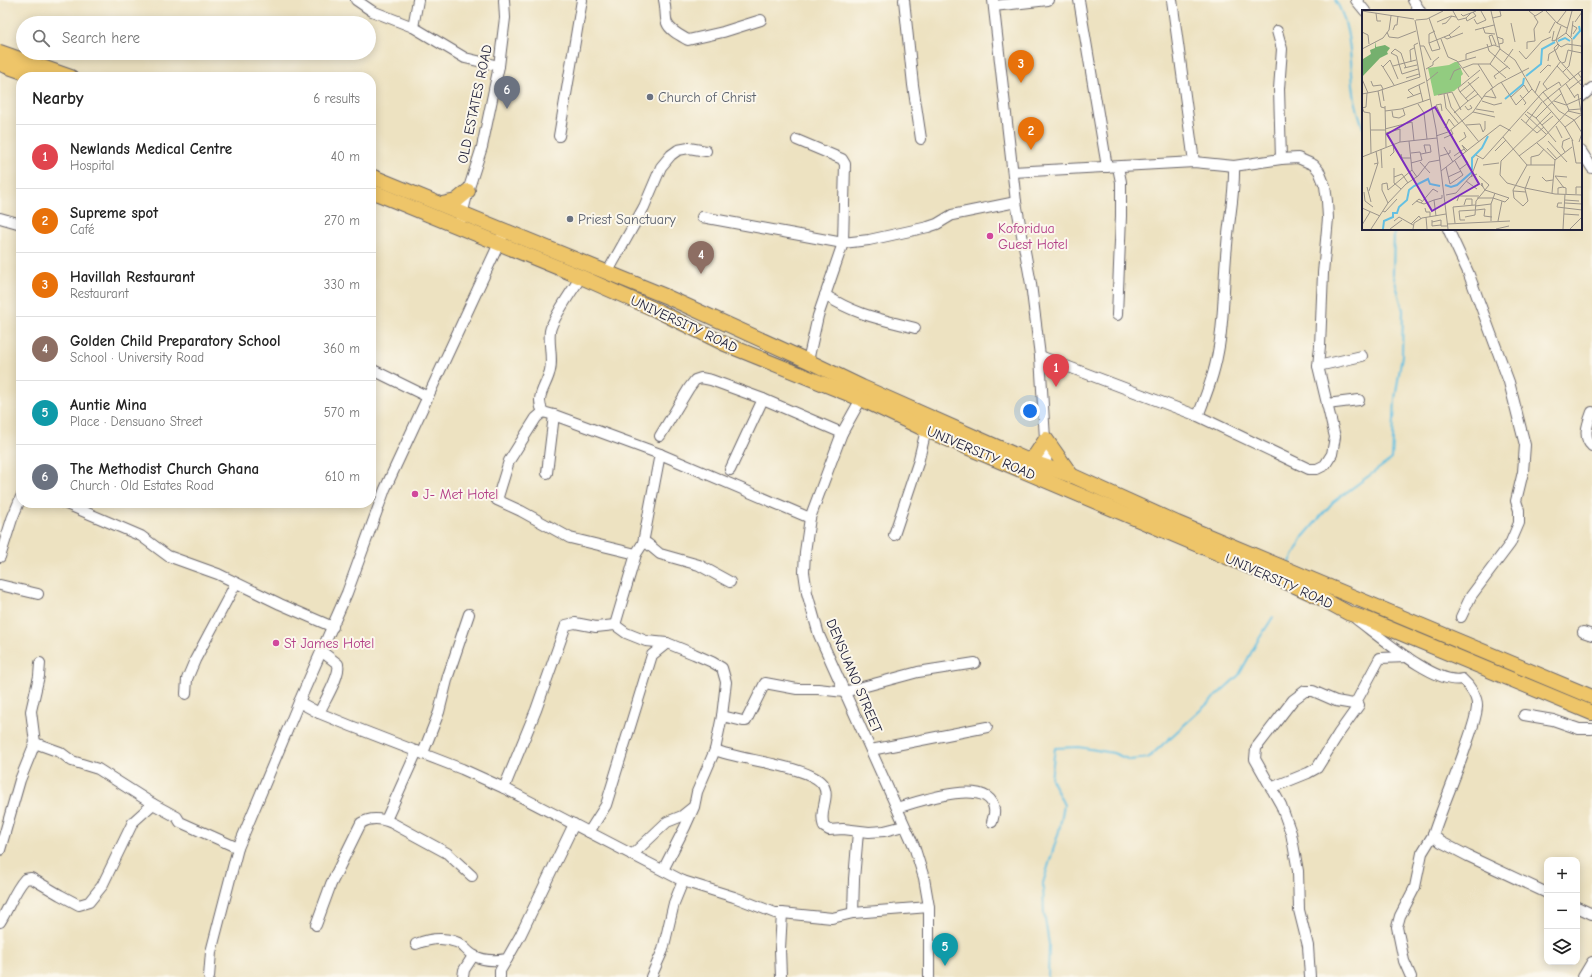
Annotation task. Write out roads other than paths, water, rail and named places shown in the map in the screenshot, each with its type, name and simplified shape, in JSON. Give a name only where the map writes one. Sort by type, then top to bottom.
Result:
[{"type":"highway","points":[[0,52],[16,58]]},
{"type":"highway","points":[[23,60],[57,72]]},
{"type":"highway","points":[[0,64],[23,72]]},
{"type":"highway","name":"UNIVERSITY ROAD","points":[[376,178],[442,204],[461,220],[499,244],[656,310],[726,344],[862,393],[1029,461],[1073,476],[1177,523],[1277,564],[1427,637],[1449,653],[1592,713]]},
{"type":"highway","points":[[442,204],[456,200],[468,190]]},
{"type":"highway","name":"UNIVERSITY ROAD","points":[[376,193],[461,220],[505,230],[665,296],[808,361],[926,430],[1295,586],[1348,613],[1427,637],[1453,640],[1592,698]]},
{"type":"highway","points":[[1029,461],[1036,454],[1046,439],[1073,476]]},
{"type":"street","points":[[356,0],[372,10],[413,27],[465,58],[498,66]]},
{"type":"street","points":[[413,27],[418,0]]},
{"type":"street","name":"OLD ESTATES ROAD","points":[[461,220],[468,190],[482,148],[498,66],[505,18],[504,0]]},
{"type":"street","points":[[559,136],[582,0]]},
{"type":"street","points":[[664,0],[666,8],[666,23],[688,40],[724,32],[761,20]]},
{"type":"street","points":[[904,0],[913,85],[921,139]]},
{"type":"street","points":[[1047,482],[1046,439],[1040,356],[1030,284],[1016,202],[993,3],[1048,0]]},
{"type":"street","points":[[1080,0],[1107,167]]},
{"type":"street","points":[[1172,0],[1194,162]]},
{"type":"street","points":[[1356,0],[1364,10]]},
{"type":"street","points":[[1413,0],[1419,10]]},
{"type":"street","points":[[1277,31],[1282,49],[1279,88],[1281,159]]},
{"type":"street","points":[[1582,96],[1592,88]]},
{"type":"street","points":[[797,140],[844,161],[843,243],[818,316],[808,361]]},
{"type":"street","points":[[607,273],[644,207],[661,167],[671,155],[678,150],[689,148],[706,151]]},
{"type":"street","points":[[1582,153],[1592,168]]},
{"type":"street","points":[[1013,172],[1194,162],[1234,166],[1298,158],[1314,165],[1319,171],[1326,186],[1328,218],[1323,273],[1318,366],[1334,437],[1332,454],[1325,465],[1317,469],[1309,469],[1198,416],[1040,356]]},
{"type":"street","points":[[1198,416],[1210,386],[1218,352],[1221,331],[1227,244],[1234,200],[1234,166]]},
{"type":"street","points":[[1117,315],[1121,210],[1121,182],[1118,167]]},
{"type":"street","points":[[702,217],[843,243],[869,240],[928,227],[952,216],[1016,202]]},
{"type":"street","points":[[0,218],[16,223]]},
{"type":"street","points":[[209,977],[211,952],[238,848],[299,702],[333,627],[385,489],[505,230]]},
{"type":"street","points":[[1448,230],[1468,272],[1509,382],[1525,445],[1523,472],[1516,501],[1519,510],[1519,523],[1510,544],[1471,596],[1461,618]]},
{"type":"street","points":[[542,412],[540,407],[540,396],[549,374],[550,331],[580,277]]},
{"type":"street","points":[[825,295],[840,305],[858,313],[915,328]]},
{"type":"street","points":[[1318,366],[1362,356]]},
{"type":"street","points":[[376,371],[428,397]]},
{"type":"street","points":[[660,436],[689,388],[695,380],[701,378],[711,380],[764,399],[842,433]]},
{"type":"street","name":"DENSUANO STREET","points":[[862,393],[842,433],[810,518],[805,552],[804,572],[807,593],[819,635],[914,846],[924,878],[929,907],[929,977]]},
{"type":"street","points":[[730,470],[764,399]]},
{"type":"street","points":[[1327,404],[1358,400]]},
{"type":"street","points":[[542,412],[660,454],[810,518]]},
{"type":"street","points":[[542,412],[536,418],[509,461],[496,500],[521,511],[570,538],[636,554]]},
{"type":"street","points":[[1592,412],[1586,429],[1586,438],[1592,446]]},
{"type":"street","points":[[547,474],[554,415]]},
{"type":"street","points":[[894,535],[918,463],[926,430]]},
{"type":"street","points":[[615,625],[636,554],[643,543],[660,454]]},
{"type":"street","points":[[0,557],[16,508]]},
{"type":"street","points":[[76,508],[141,536],[168,556],[203,568],[333,627]]},
{"type":"street","points":[[643,543],[648,544],[660,554],[699,565],[730,582]]},
{"type":"street","points":[[186,694],[187,680],[194,660],[236,583]]},
{"type":"street","points":[[0,585],[38,594]]},
{"type":"street","points":[[1348,613],[1424,669],[1455,680],[1462,679],[1468,684],[1474,694],[1477,706],[1457,772],[1433,835],[1422,853],[1415,887],[1400,916],[1397,927],[1404,961],[1411,977]]},
{"type":"street","points":[[386,820],[439,712],[448,676],[469,614]]},
{"type":"street","points":[[504,788],[536,710],[566,625],[575,623],[596,627],[615,625],[626,633],[646,641],[667,643],[722,668],[726,682],[722,716],[715,750],[697,792],[694,807],[678,842],[662,870]]},
{"type":"street","points":[[646,641],[652,655]]},
{"type":"street","points":[[589,832],[606,805],[652,655],[667,643]]},
{"type":"street","points":[[319,713],[339,667],[338,664],[321,651]]},
{"type":"street","points":[[1355,704],[1380,658],[1407,657]]},
{"type":"street","points":[[0,850],[20,780],[35,743],[31,711],[39,676],[40,663]]},
{"type":"street","points":[[722,716],[743,721],[746,720],[765,683],[797,689],[818,689],[844,692],[918,672],[975,663]]},
{"type":"street","points":[[1271,788],[1308,774],[1316,768],[1359,705],[1336,701],[1314,691],[1305,691],[1293,700],[1256,748],[1255,759],[1271,788],[1281,805],[1291,833],[1298,872],[1298,910],[1308,946],[1310,977]]},
{"type":"street","points":[[299,702],[319,713],[462,769],[504,788],[684,881],[734,897],[774,913],[782,912],[832,918],[853,913],[929,907]]},
{"type":"street","points":[[1524,714],[1553,720],[1579,729],[1592,729]]},
{"type":"street","points":[[871,750],[987,728]]},
{"type":"street","points":[[35,743],[60,752],[72,761],[98,769],[153,804],[177,817],[180,822],[238,848]]},
{"type":"street","points":[[715,750],[727,755],[766,762],[798,771],[817,779],[824,786],[827,797],[821,813],[821,821],[824,827],[829,830],[843,829],[858,832],[884,831],[904,826]]},
{"type":"street","points":[[897,808],[960,792],[971,792],[982,795],[991,801],[995,810],[992,822]]},
{"type":"street","points":[[0,922],[8,910],[19,886],[25,878],[31,878],[79,905],[89,902],[102,886],[132,822],[153,804]]},
{"type":"street","points":[[632,855],[667,822],[682,816],[694,807]]},
{"type":"street","points":[[316,925],[331,884],[361,823],[370,819],[386,820],[447,853],[472,876]]},
{"type":"street","points":[[500,977],[500,971],[520,936],[574,824]]},
{"type":"street","points":[[853,913],[858,832]]},
{"type":"street","points":[[1433,835],[1441,842],[1468,856],[1545,893]]},
{"type":"street","points":[[650,977],[663,950],[674,904],[684,881]]},
{"type":"street","points":[[1580,908],[1592,914]]},
{"type":"street","points":[[781,977],[780,949],[782,912]]},
{"type":"street","points":[[416,944],[435,939],[457,942],[474,956],[496,961],[507,959]]},
{"type":"street","points":[[463,977],[464,970],[474,956]]},
{"type":"street","points":[[1583,977],[1592,962]]},
{"type":"waterway","points":[[1335,0],[1345,21],[1356,106],[1362,125]]},
{"type":"waterway","points":[[1289,564],[1303,537],[1333,502],[1392,459],[1395,399],[1402,355],[1403,310],[1393,274],[1393,230]]},
{"type":"waterway","points":[[1048,977],[1049,944],[1044,913],[1043,883],[1059,831],[1064,805],[1051,779],[1055,748],[1079,747],[1113,753],[1130,760],[1148,758],[1239,675],[1273,617]]},
{"type":"place","name":"Havillah Restaurant","points":[[1021,83]]},
{"type":"place","name":"Church of Christ","points":[[650,97]]},
{"type":"place","name":"The Methodist Church Ghana","points":[[507,109]]},
{"type":"place","name":"Supreme spot","points":[[1031,150]]},
{"type":"place","name":"Priest Sanctuary","points":[[570,219]]},
{"type":"place","name":"Koforidua Guest Hotel","points":[[990,236]]},
{"type":"place","name":"Golden Child Preparatory School","points":[[701,274]]},
{"type":"place","name":"Newlands Medical Centre","points":[[1056,387]]},
{"type":"place","name":"J- Met Hotel","points":[[415,494]]},
{"type":"place","name":"St James Hotel","points":[[276,643]]},
{"type":"place","name":"Auntie Mina","points":[[945,966]]}]
